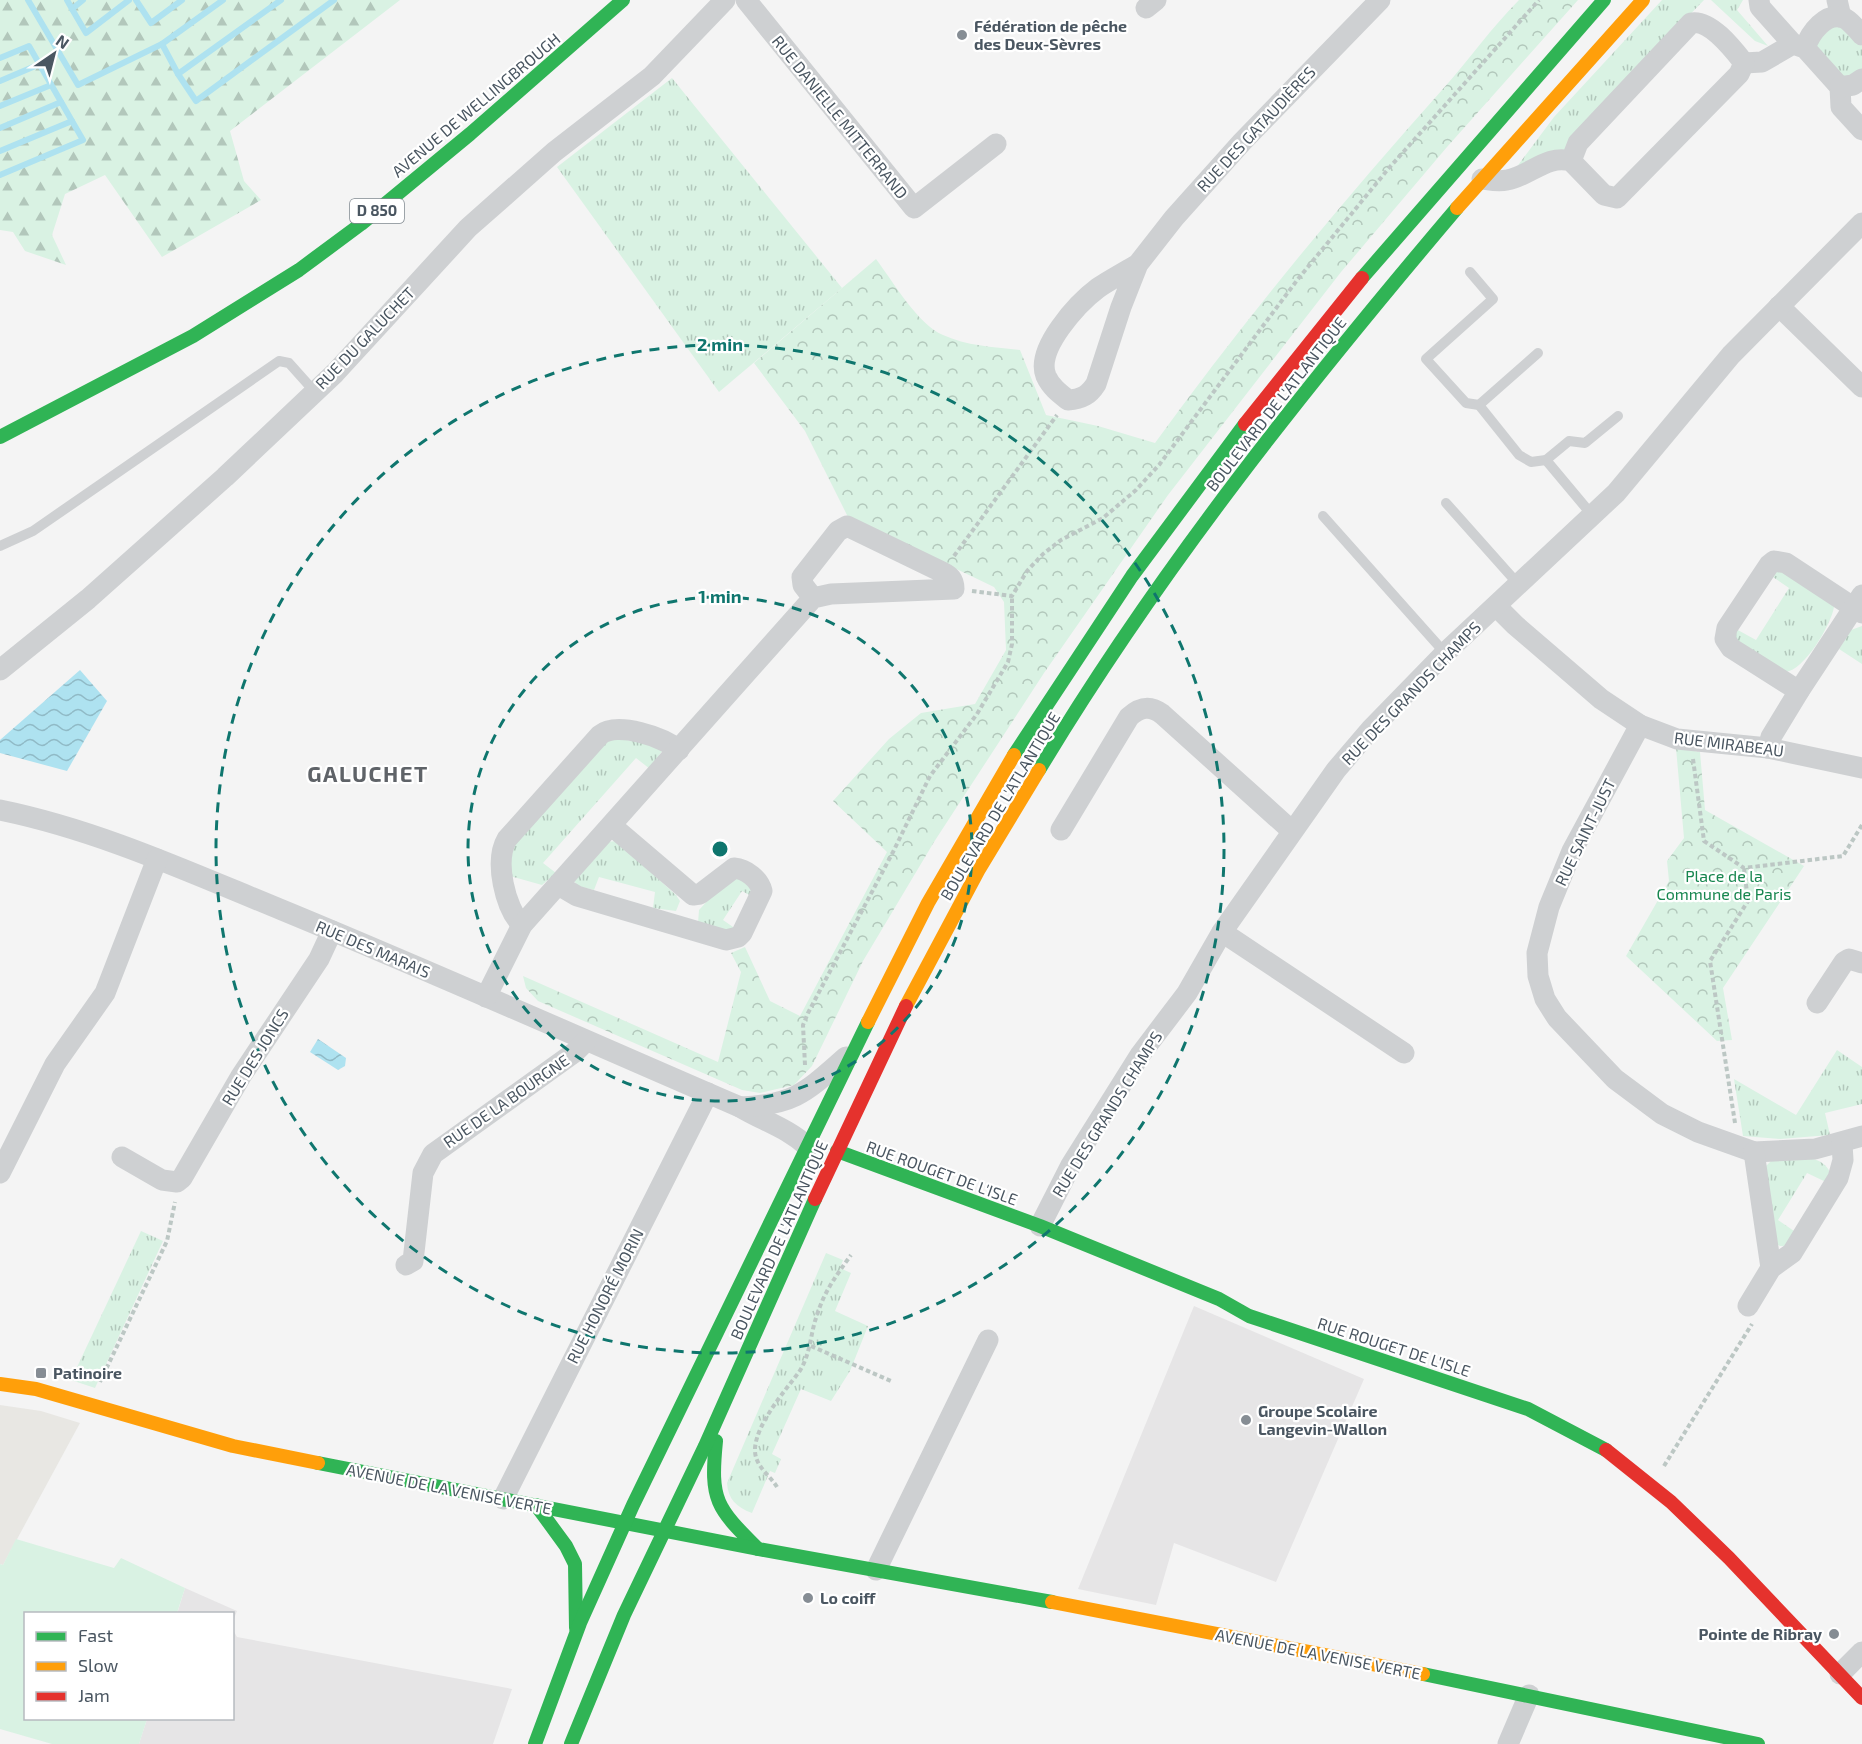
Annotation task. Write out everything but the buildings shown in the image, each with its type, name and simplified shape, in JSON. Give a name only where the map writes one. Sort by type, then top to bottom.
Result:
[{"type":"main road","name":"AVENUE DE WELLINGBROUGH","points":[[0,437],[193,336],[299,270],[361,224],[461,141],[623,0]]},
{"type":"main road","name":"BOULEVARD DE L'ATLANTIQUE","points":[[535,1744],[556,1679],[626,1523],[808,1147],[851,1052],[932,895],[976,818],[1060,683],[1149,552],[1229,444],[1373,263],[1517,96],[1604,0]]},
{"type":"main road","name":"BOULEVARD DE L'ATLANTIQUE","points":[[571,1744],[594,1686],[837,1151],[906,1006],[963,900],[1100,674],[1193,540],[1275,431],[1401,273],[1643,0]]},
{"type":"main road","name":"AVENUE DE WELLINGBROUGH","points":[[0,422],[103,384]]},
{"type":"main road","name":"RUE ROUGET DE L'ISLE","points":[[837,1151],[1040,1226],[1084,1246],[1219,1299],[1249,1316],[1528,1409],[1602,1447],[1652,1484],[1729,1558],[1862,1698]]},
{"type":"main road","name":"AVENUE DE LA VENISE VERTE","points":[[0,1371],[26,1387]]},
{"type":"main road","name":"AVENUE DE LA VENISE VERTE","points":[[0,1384],[26,1387],[233,1446],[758,1549],[1529,1695],[1758,1744]]},
{"type":"main road","points":[[718,1416],[712,1476],[713,1496],[723,1513],[758,1549]]},
{"type":"main road","points":[[536,1505],[566,1546],[575,1564],[573,1593],[576,1634]]},
{"type":"street","name":"RUE DU GALUCHET","points":[[0,670],[105,584],[225,477],[335,373],[468,228],[554,152],[652,76],[725,0]]},
{"type":"street","name":"RUE DANIELLE MITTERRAND","points":[[746,0],[914,208],[996,144]]},
{"type":"street","name":"RUE DES GATAUDIÈRES","points":[[1138,264],[1097,289],[1055,334],[1044,359],[1046,375],[1054,389],[1068,400],[1080,399],[1090,394],[1096,384],[1121,307],[1138,264],[1174,218],[1242,142],[1380,0]]},
{"type":"street","points":[[1759,0],[1760,8],[1840,87],[1841,107],[1862,130]]},
{"type":"street","points":[[1571,161],[1578,143],[1691,23],[1697,22],[1707,26],[1744,63],[1762,62],[1799,46],[1820,24],[1839,9],[1862,35]]},
{"type":"street","points":[[1482,179],[1508,180],[1552,161],[1571,161],[1604,195],[1617,198],[1739,74],[1744,63]]},
{"type":"street","points":[[1840,87],[1853,85],[1862,79]]},
{"type":"street","name":"RUE DES GRANDS CHAMPS","points":[[1040,1226],[1071,1165],[1140,1055],[1187,993],[1222,932],[1292,831],[1363,738],[1445,652],[1616,493],[1731,355],[1862,223]]},
{"type":"street","points":[[1779,306],[1862,387]]},
{"type":"street","points":[[813,598],[803,585],[802,577],[838,531],[847,526],[948,581]]},
{"type":"street","points":[[1768,748],[1771,737],[1799,691],[1859,605],[1786,563],[1774,561],[1762,574],[1727,628],[1725,639],[1731,648],[1799,691]]},
{"type":"street","points":[[486,997],[522,925],[560,886],[813,598],[948,581]]},
{"type":"street","name":"RUE MIRABEAU","points":[[1496,606],[1600,699],[1640,725],[1658,733],[1690,740],[1768,748],[1862,768]]},
{"type":"street","points":[[1061,830],[1129,717],[1141,709],[1149,708],[1162,714],[1292,831]]},
{"type":"street","name":"RUE SAINT-JUST","points":[[1640,725],[1572,851],[1549,907],[1537,953],[1538,976],[1545,999],[1557,1018],[1615,1078],[1662,1114],[1698,1132],[1746,1149],[1815,1149],[1852,1140]]},
{"type":"street","points":[[522,925],[515,918],[510,906],[501,850],[507,839],[600,735],[610,729],[661,737],[679,750]]},
{"type":"street","name":"RUE DES MARAIS","points":[[0,810],[78,829],[332,931],[740,1107],[763,1121],[790,1132],[808,1147]]},
{"type":"street","points":[[560,886],[577,896],[726,940],[738,938],[762,891],[755,879],[745,871],[734,868],[700,894],[693,895],[612,826]]},
{"type":"street","points":[[0,1173],[55,1064],[105,993],[157,859]]},
{"type":"street","points":[[685,927],[693,895]]},
{"type":"street","name":"RUE DES JONCS","points":[[177,1182],[187,1170],[259,1047],[319,959],[332,931]]},
{"type":"street","points":[[1222,932],[1404,1053]]},
{"type":"street","points":[[1817,1003],[1844,962],[1850,959],[1862,963]]},
{"type":"street","name":"RUE DE LA BOURGNE","points":[[406,1264],[413,1261],[423,1173],[433,1154],[575,1052],[586,1041]]},
{"type":"street","name":"RUE DES MARAIS","points":[[740,1107],[766,1106],[798,1096],[851,1052]]},
{"type":"street","name":"RUE HONORÉ MORIN","points":[[503,1499],[708,1093]]},
{"type":"street","points":[[1748,1306],[1771,1268],[1792,1253],[1833,1188],[1852,1140]]},
{"type":"street","points":[[1746,1149],[1771,1268]]},
{"type":"street","points":[[122,1157],[162,1180],[177,1182]]},
{"type":"street","points":[[876,1570],[988,1340]]},
{"type":"street","points":[[1840,1674],[1862,1652]]},
{"type":"street","points":[[1508,1744],[1529,1695]]},
{"type":"lane","points":[[1470,272],[1493,299],[1426,359],[1466,404],[1479,405],[1525,460],[1546,460],[1569,441],[1586,443],[1618,416]]},
{"type":"lane","points":[[1479,405],[1538,353]]},
{"type":"lane","points":[[0,546],[33,531],[279,361],[289,363],[314,391]]},
{"type":"lane","points":[[1546,460],[1592,515]]},
{"type":"lane","points":[[1446,503],[1519,585]]},
{"type":"lane","points":[[1323,516],[1445,652]]},
{"type":"path","points":[[798,1096],[805,1064],[803,1025],[808,1013],[894,852],[930,776],[977,714],[1008,662],[1012,645],[1012,597],[1027,571],[1061,540],[1110,513],[1159,465],[1298,279],[1389,168],[1539,0]]},
{"type":"path","points":[[1012,597],[948,581],[1068,400]]},
{"type":"path","points":[[1690,740],[1704,841],[1744,868],[1843,856],[1862,825]]},
{"type":"path","points":[[1744,868],[1748,901],[1710,961],[1746,1149]]},
{"type":"path","points":[[93,1406],[99,1386],[167,1241],[177,1182]]},
{"type":"path","points":[[777,1487],[758,1462],[755,1445],[775,1404],[800,1371],[811,1346],[816,1317],[826,1289],[851,1255]]},
{"type":"path","points":[[1652,1484],[1753,1322],[1748,1306]]},
{"type":"path","points":[[811,1346],[891,1381]]},
{"type":"shaded area","name":"Groupe Scolaire Langevin-Wallon","points":[[1194,1306],[1364,1379],[1276,1582],[1174,1543],[1156,1605],[1078,1589]]},
{"type":"shaded area","points":[[0,1405],[41,1411],[80,1423],[3,1565],[0,1564]]},
{"type":"shaded area","points":[[185,1588],[237,1611],[234,1618],[234,1612],[178,1612]]},
{"type":"shaded area","points":[[234,1632],[237,1637],[512,1689],[493,1744],[139,1744],[147,1720],[234,1720]]},
{"type":"green space","points":[[0,0],[400,0],[230,131],[244,181],[261,200],[162,257],[105,175],[65,194],[52,235],[66,265],[25,251],[13,232],[0,230]]},
{"type":"green space","points":[[1519,0],[1578,0],[1447,147],[1341,272],[1168,495],[1044,673],[934,842],[863,961],[812,1066],[794,1085],[760,1093],[742,1090],[538,1001],[526,988],[523,976],[718,1062],[741,972],[731,953],[745,947],[770,1001],[800,1016],[887,852],[833,801],[889,739],[921,713],[975,704],[1006,650],[1004,602],[994,587],[848,517],[805,431],[754,363],[876,259],[915,312],[934,330],[962,342],[1020,350],[1046,415],[1098,426],[1155,443],[1294,263]]},
{"type":"green space","points":[[1662,0],[1704,0],[1675,30],[1568,154],[1516,168],[1554,117]]},
{"type":"green space","points":[[1711,0],[1743,0],[1737,10],[1768,46],[1755,41]]},
{"type":"green space","points":[[1834,26],[1846,28],[1862,46],[1862,71],[1841,78],[1817,54],[1815,42]]},
{"type":"green space","points":[[672,78],[842,288],[719,392],[557,167]]},
{"type":"green space","points":[[1778,569],[1827,599],[1834,607],[1828,625],[1816,646],[1800,664],[1785,672],[1735,642],[1736,629],[1756,640],[1789,588],[1770,575]]},
{"type":"green space","points":[[1862,626],[1862,664],[1839,649],[1851,630]]},
{"type":"green space","points":[[610,737],[656,745],[662,751],[650,769],[636,758],[543,863],[556,873],[542,885],[510,876],[506,850]]},
{"type":"green space","name":"Place de la Commune de Paris","points":[[1676,748],[1700,752],[1705,810],[1804,866],[1723,988],[1732,1040],[1717,1041],[1626,956],[1669,881],[1667,861],[1684,838]]},
{"type":"green space","points":[[616,841],[676,895],[680,901],[676,911],[653,908],[655,892],[599,877],[594,890],[578,886],[574,881],[607,842]]},
{"type":"green space","points":[[731,875],[752,882],[753,897],[742,891],[723,920],[736,929],[733,934],[698,923],[699,910]]},
{"type":"green space","points":[[1837,1050],[1862,1067],[1862,1104],[1825,1113],[1830,1135],[1780,1139],[1743,1136],[1734,1079],[1796,1115]]},
{"type":"green space","points":[[1773,1159],[1814,1159],[1821,1162],[1831,1174],[1826,1182],[1807,1173],[1778,1220],[1794,1231],[1788,1246],[1780,1246],[1772,1241],[1763,1169]]},
{"type":"green space","points":[[141,1231],[163,1241],[95,1388],[71,1380]]},
{"type":"green space","points":[[826,1253],[843,1260],[840,1268],[851,1273],[835,1311],[868,1326],[850,1371],[831,1401],[801,1389],[772,1454],[781,1459],[775,1473],[770,1471],[752,1513],[734,1502],[729,1494],[727,1483]]},
{"type":"green space","points":[[16,1539],[114,1568],[121,1558],[185,1588],[177,1612],[24,1612],[24,1720],[147,1720],[139,1744],[52,1744],[0,1729],[0,1564],[3,1565]]},
{"type":"water","points":[[80,670],[107,701],[67,771],[0,753],[0,740]]},
{"type":"water","points":[[318,1039],[346,1058],[345,1066],[338,1070],[310,1052]]},
{"type":"waterway","points":[[28,0],[78,85],[162,44],[223,0]]},
{"type":"waterway","points":[[67,0],[72,9],[83,0]]},
{"type":"waterway","points":[[72,9],[86,33],[129,0]]},
{"type":"waterway","points":[[136,0],[151,23],[182,0]]},
{"type":"waterway","points":[[162,44],[178,74],[281,0]]},
{"type":"waterway","points":[[178,74],[196,101],[334,0]]},
{"type":"waterway","points":[[0,58],[29,46],[72,121],[0,151]]},
{"type":"waterway","points":[[0,81],[40,64]]},
{"type":"waterway","points":[[0,106],[51,85]]},
{"type":"waterway","points":[[0,128],[61,102]]},
{"type":"waterway","points":[[0,175],[83,140],[72,121]]},
{"type":"traffic: fast","points":[[0,437],[193,336],[299,270],[361,224],[470,134],[623,0]]},
{"type":"traffic: fast","points":[[1362,278],[1604,0]]},
{"type":"traffic: fast","points":[[1039,770],[1134,623],[1236,481],[1345,343],[1457,208]]},
{"type":"traffic: fast","points":[[1014,755],[1132,576],[1245,424]]},
{"type":"traffic: fast","points":[[535,1744],[580,1623],[633,1505],[868,1022]]},
{"type":"traffic: fast","points":[[837,1151],[1040,1226],[1219,1299],[1249,1316],[1528,1409],[1606,1450]]},
{"type":"traffic: fast","points":[[571,1744],[624,1615],[705,1446],[815,1199]]},
{"type":"traffic: fast","points":[[716,1441],[714,1477],[719,1502],[733,1523],[758,1549]]},
{"type":"traffic: fast","points":[[318,1463],[758,1549],[1052,1602]]},
{"type":"traffic: fast","points":[[536,1505],[566,1546],[575,1564],[576,1628]]},
{"type":"traffic: fast","points":[[1423,1674],[1758,1744]]},
{"type":"traffic: slow","points":[[1457,208],[1643,0]]},
{"type":"traffic: slow","points":[[868,1022],[928,903],[1014,755]]},
{"type":"traffic: slow","points":[[906,1006],[978,871],[1039,770]]},
{"type":"traffic: slow","points":[[0,1384],[36,1389],[233,1446],[318,1463]]},
{"type":"traffic: slow","points":[[1052,1602],[1423,1674]]},
{"type":"traffic: jam","points":[[1245,424],[1362,278]]},
{"type":"traffic: jam","points":[[815,1199],[906,1006]]},
{"type":"traffic: jam","points":[[1606,1450],[1671,1502],[1729,1558],[1862,1698]]},
{"type":"place","name":"Fédération de pêche des Deux-Sèvres","points":[[962,35]]},
{"type":"place","name":"Patinoire","points":[[41,1373]]},
{"type":"place","name":"Groupe Scolaire Langevin-Wallon","points":[[1246,1420]]},
{"type":"place","name":"Lo coiff","points":[[808,1598]]},
{"type":"place","name":"Pointe de Ribray","points":[[1834,1634]]},
{"type":"district","name":"GALUCHET","points":[[368,774]]}]
